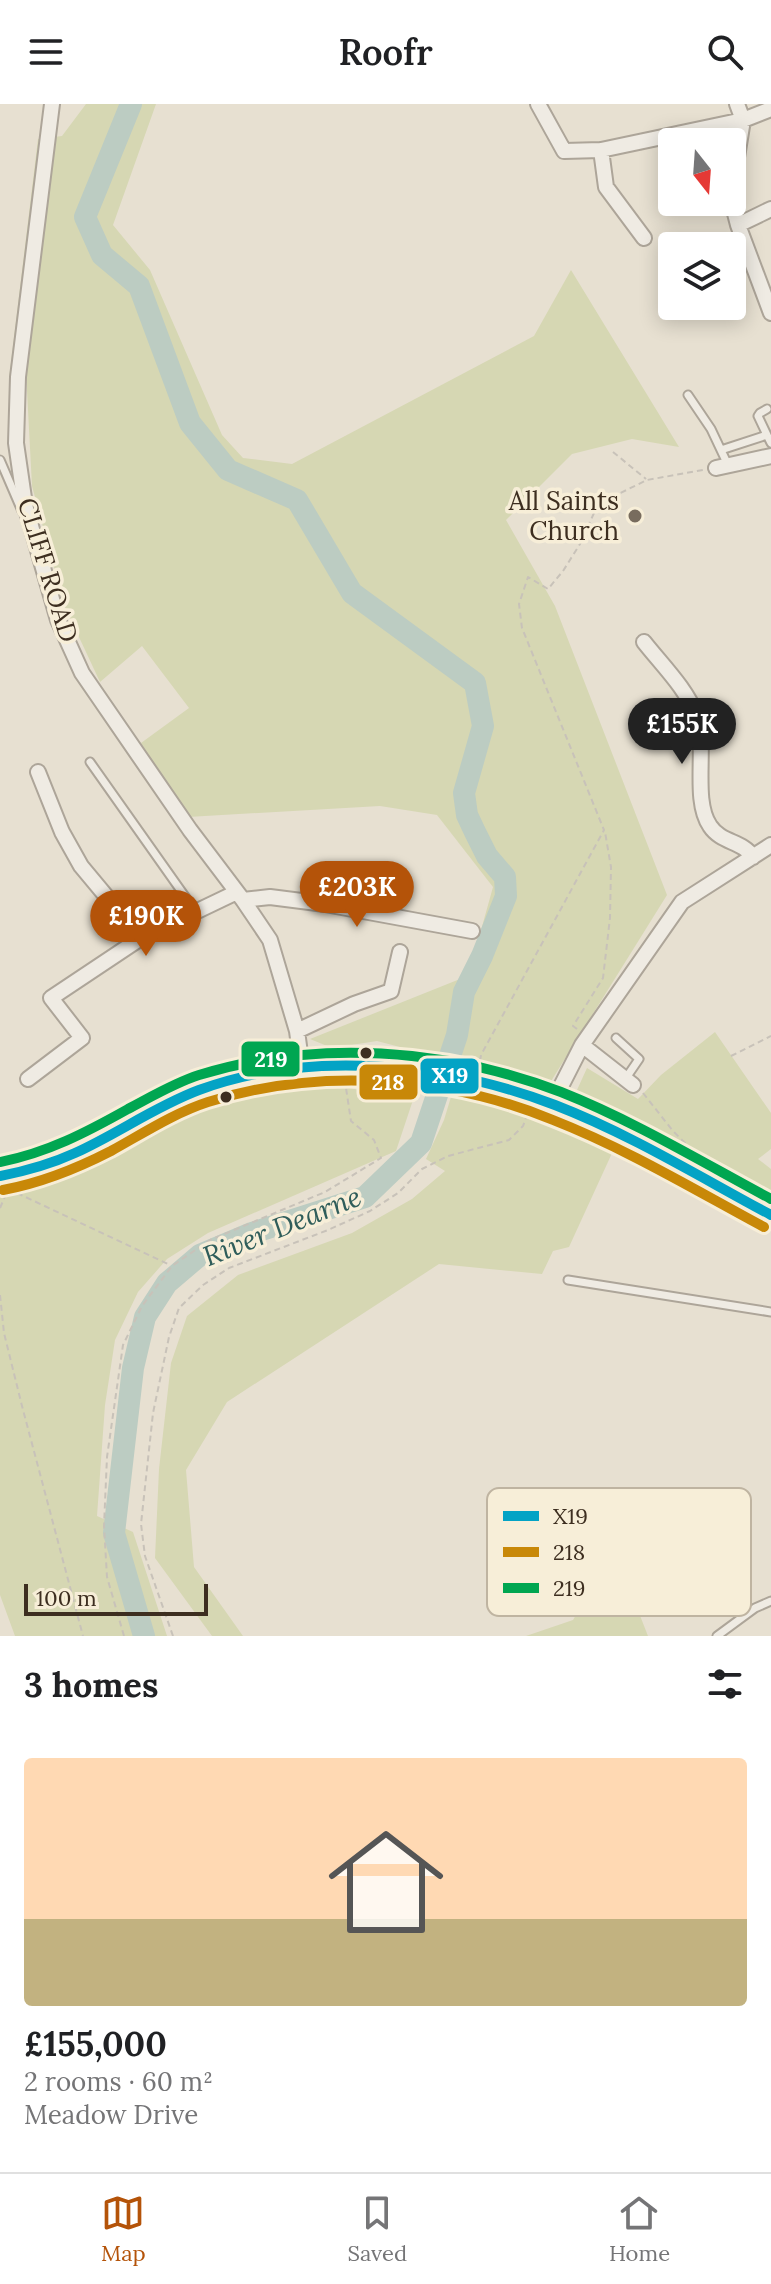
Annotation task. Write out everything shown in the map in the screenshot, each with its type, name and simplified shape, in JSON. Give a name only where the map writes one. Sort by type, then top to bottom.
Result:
[{"type":"highway","points":[[4,1183],[52,1164],[200,1090],[238,1079],[302,1068],[347,1065],[421,1071],[543,1101],[598,1124],[771,1215]]},
{"type":"street","name":"CLIFF ROAD","points":[[52,104],[18,377],[16,443],[25,505],[58,620],[82,673],[270,940],[297,1031],[302,1068]]},
{"type":"street","points":[[538,104],[564,151],[601,150],[743,120],[771,109]]},
{"type":"street","points":[[737,104],[743,120],[742,128]]},
{"type":"street","points":[[601,150],[606,187],[644,238]]},
{"type":"street","points":[[738,225],[771,209]]},
{"type":"street","points":[[736,216],[771,313]]},
{"type":"street","points":[[722,466],[771,456]]},
{"type":"street","points":[[644,642],[679,686],[698,720],[703,812],[710,828],[723,840],[748,850],[753,857]]},
{"type":"street","points":[[38,772],[56,820],[81,866],[141,938]]},
{"type":"street","points":[[543,1101],[682,902],[771,845]]},
{"type":"street","points":[[28,1079],[82,1038],[51,998],[141,938],[196,912],[240,896],[325,904],[472,931]]},
{"type":"street","points":[[297,1031],[354,1004],[391,991],[400,952]]},
{"type":"street","points":[[585,1041],[629,1083]]},
{"type":"lane","points":[[688,395],[711,429],[721,450],[722,466]]},
{"type":"lane","points":[[721,450],[769,439],[758,416],[767,409]]},
{"type":"lane","points":[[0,460],[20,508],[30,523]]},
{"type":"lane","points":[[90,762],[196,912]]},
{"type":"lane","points":[[616,1038],[639,1059],[629,1083]]},
{"type":"lane","points":[[568,1280],[771,1312]]},
{"type":"lane","points":[[751,1611],[771,1601]]},
{"type":"lane","points":[[717,1636],[744,1616]]},
{"type":"path","points":[[613,452],[647,480]]},
{"type":"path","points":[[585,1041],[573,1026],[603,978],[610,918],[611,867],[604,830],[522,628],[519,604],[528,577],[548,589],[580,544],[594,513],[604,501],[647,480],[722,466]]},
{"type":"path","points":[[481,1055],[604,830]]},
{"type":"path","points":[[731,1056],[771,1036]]},
{"type":"path","points":[[124,1636],[107,1577],[104,1526],[107,1457],[123,1345],[142,1306],[172,1266],[210,1240],[325,1192],[381,1158],[374,1140],[351,1121],[346,1096],[347,1065]]},
{"type":"path","points":[[629,1083],[641,1092],[695,1153]]},
{"type":"path","points":[[173,1636],[145,1556],[141,1524],[153,1413],[169,1337],[179,1308],[203,1285],[229,1268],[370,1211],[398,1193],[422,1169],[448,1156],[509,1140],[543,1101]]},
{"type":"path","points":[[4,1183],[172,1266]]},
{"type":"path","points":[[0,1295],[4,1333],[18,1391],[83,1636]]},
{"type":"green space","points":[[86,104],[156,104],[113,225],[150,270],[222,435],[243,458],[292,464],[534,336],[571,270],[679,447],[632,439],[572,454],[506,520],[555,606],[667,895],[548,1086],[377,1041],[332,1048],[310,1039],[460,979],[478,941],[493,887],[437,815],[380,806],[188,817],[141,743],[189,708],[142,646],[100,682],[64,605],[32,486],[26,372],[9,379],[38,139],[62,136]]},
{"type":"green space","points":[[715,1032],[771,1113],[771,1149],[758,1159],[771,1169],[771,1195],[577,1090],[587,1068],[638,1099],[661,1075]]},
{"type":"green space","points":[[333,1085],[413,1100],[396,1151],[208,1233],[167,1259],[138,1292],[115,1340],[105,1405],[97,1516],[133,1532],[167,1636],[15,1636],[0,1595],[0,1183],[204,1102]]},
{"type":"green space","points":[[454,1087],[547,1115],[613,1151],[569,1247],[553,1251],[542,1274],[439,1264],[227,1402],[186,1470],[194,1567],[243,1636],[212,1636],[155,1558],[159,1469],[171,1363],[187,1316],[238,1275],[352,1233],[412,1199],[445,1171],[426,1159],[444,1120]]},
{"type":"green space","points":[[575,1616],[640,1616],[648,1636],[526,1636],[573,1620]]},
{"type":"waterway","name":"River Dearne","points":[[131,104],[85,217],[102,255],[139,286],[190,423],[228,470],[297,500],[352,593],[475,683],[483,726],[464,793],[467,815],[487,856],[505,877],[506,896],[464,992],[457,1035],[421,1143],[365,1197],[252,1233],[200,1255],[167,1283],[145,1317],[133,1368],[114,1533],[144,1636]]},
{"type":"transit line","name":"219","points":[[0,1162],[66,1141],[199,1075],[289,1056],[381,1054],[473,1066],[561,1092],[641,1129],[771,1199]]},
{"type":"transit line","name":"X19","points":[[0,1176],[66,1157],[183,1097],[242,1077],[286,1069],[378,1066],[469,1079],[555,1105],[638,1143],[771,1215]]},
{"type":"transit line","name":"218","points":[[3,1190],[71,1169],[208,1102],[294,1084],[382,1081],[470,1094],[553,1120],[634,1157],[764,1227]]},
{"type":"place","name":"All Saints Church","points":[[635,516]]}]
